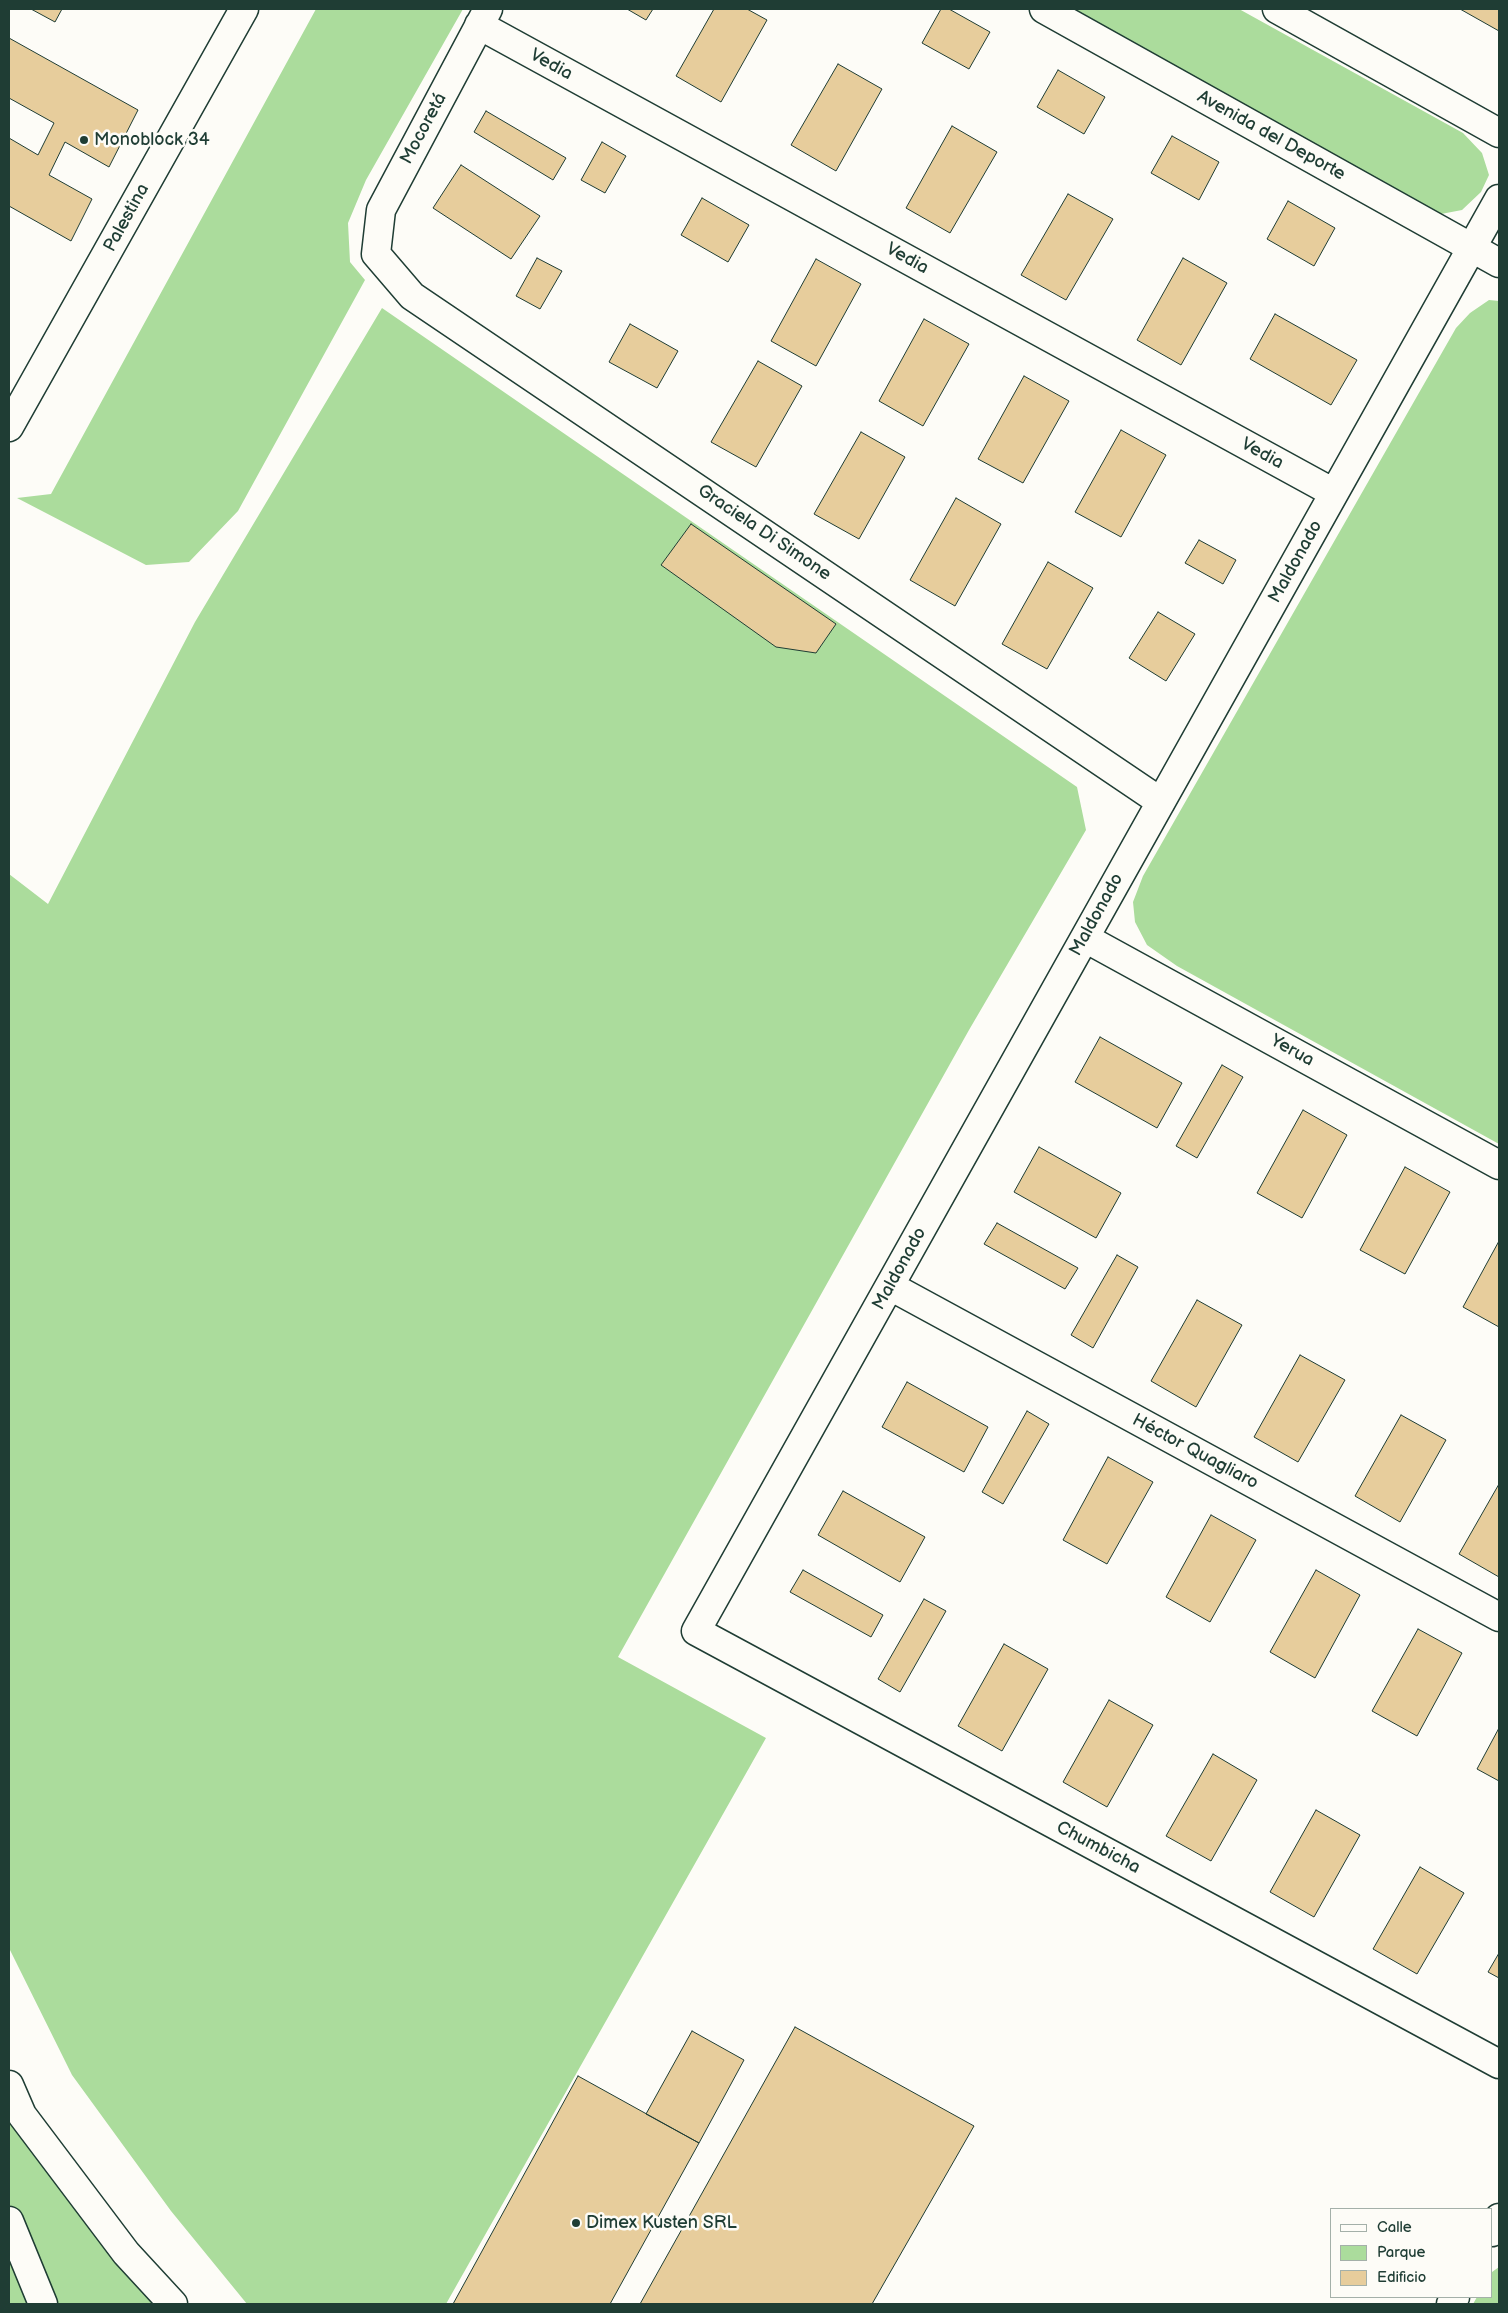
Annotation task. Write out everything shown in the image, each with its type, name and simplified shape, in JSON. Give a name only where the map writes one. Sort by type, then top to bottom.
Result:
[{"type":"main road","name":"Palestina","points":[[9,427],[244,9]]},
{"type":"main road","name":"Avenida del Deporte","points":[[1044,9],[1499,262]]},
{"type":"main road","points":[[1277,9],[1499,133]]},
{"type":"main road","name":"Mocoretá","points":[[376,254],[381,210],[484,17]]},
{"type":"main road","name":"Vedia","points":[[484,17],[1334,493]]},
{"type":"main road","name":"Maldonado","points":[[696,1631],[1499,199]]},
{"type":"main road","name":"Graciela Di Simone","points":[[376,254],[412,296],[1161,802]]},
{"type":"main road","name":"Yerua","points":[[1085,938],[1499,1165]]},
{"type":"main road","name":"Héctor Quagliaro","points":[[890,1286],[1499,1617]]},
{"type":"main road","name":"Chumbicha","points":[[696,1631],[1499,2064]]},
{"type":"main road","points":[[9,2085],[22,2115],[126,2253],[173,2304]]},
{"type":"main road","points":[[1493,2230],[1499,2218]]},
{"type":"main road","points":[[9,2221],[43,2304]]},
{"type":"green space","points":[[316,9],[463,9],[366,180],[348,223],[350,262],[365,280],[238,511],[189,562],[146,565],[17,498],[51,494]]},
{"type":"green space","points":[[1070,9],[1239,9],[1463,133],[1482,153],[1489,175],[1481,192],[1462,210],[1441,214],[1413,201]]},
{"type":"green space","points":[[1489,300],[1499,301],[1499,1144],[1177,966],[1147,945],[1135,922],[1133,902],[1143,876],[1456,328],[1470,313]]},
{"type":"green space","points":[[382,308],[1077,787],[1086,830],[969,1030],[618,1657],[766,1738],[446,2304],[247,2304],[171,2211],[72,2075],[9,1948],[9,874],[48,904],[195,622]]},
{"type":"green space","points":[[9,2085],[173,2304],[9,2304]]},
{"type":"green space","points":[[1499,2267],[1499,2304],[1473,2304],[1476,2298],[1493,2298],[1493,2271]]},
{"type":"building","points":[[31,9],[62,9],[55,22]]},
{"type":"building","points":[[627,9],[653,9],[646,20]]},
{"type":"building","points":[[714,9],[747,9],[767,20],[721,102],[676,76]]},
{"type":"building","points":[[941,9],[949,9],[990,32],[969,69],[922,43]]},
{"type":"building","points":[[1460,9],[1499,9],[1499,31]]},
{"type":"building","name":"Monoblock 34","points":[[9,38],[138,110],[109,167],[65,142],[49,175],[92,199],[71,241],[9,206],[9,138],[38,155],[54,123],[9,98]]},
{"type":"building","points":[[838,64],[882,89],[836,171],[791,145]]},
{"type":"building","points":[[1058,70],[1105,97],[1084,134],[1037,107]]},
{"type":"building","points":[[486,111],[566,158],[553,180],[474,132]]},
{"type":"building","points":[[952,126],[997,152],[950,233],[906,208]]},
{"type":"building","points":[[1172,136],[1219,162],[1199,200],[1151,173]]},
{"type":"building","points":[[602,142],[626,156],[605,193],[581,180]]},
{"type":"building","points":[[461,165],[540,216],[511,259],[433,208]]},
{"type":"building","points":[[1068,194],[1113,219],[1066,300],[1021,275]]},
{"type":"building","points":[[702,198],[749,225],[728,262],[681,235]]},
{"type":"building","points":[[1288,201],[1335,228],[1314,266],[1267,239]]},
{"type":"building","points":[[537,258],[562,271],[540,309],[516,296]]},
{"type":"building","points":[[1183,258],[1227,283],[1181,365],[1137,340]]},
{"type":"building","points":[[816,259],[861,284],[816,366],[771,341]]},
{"type":"building","points":[[1275,314],[1357,360],[1331,405],[1250,359]]},
{"type":"building","points":[[924,319],[969,344],[923,426],[879,401]]},
{"type":"building","points":[[630,324],[678,351],[657,388],[609,362]]},
{"type":"building","points":[[758,361],[802,386],[756,467],[711,442]]},
{"type":"building","points":[[1024,376],[1069,401],[1023,483],[978,459]]},
{"type":"building","points":[[1121,430],[1166,455],[1121,537],[1075,512]]},
{"type":"building","points":[[861,432],[905,457],[859,539],[814,514]]},
{"type":"building","points":[[956,498],[1001,524],[955,606],[910,580]]},
{"type":"building","points":[[691,524],[836,624],[816,653],[776,647],[661,565]]},
{"type":"building","points":[[1199,540],[1236,560],[1223,584],[1185,563]]},
{"type":"building","points":[[1048,562],[1093,588],[1047,669],[1002,644]]},
{"type":"building","points":[[1158,612],[1195,634],[1166,681],[1129,658]]},
{"type":"building","points":[[1100,1037],[1182,1083],[1157,1128],[1075,1082]]},
{"type":"building","points":[[1222,1065],[1243,1077],[1197,1158],[1176,1146]]},
{"type":"building","points":[[1303,1110],[1347,1135],[1302,1218],[1257,1193]]},
{"type":"building","points":[[1039,1147],[1121,1193],[1096,1238],[1014,1192]]},
{"type":"building","points":[[1405,1167],[1450,1192],[1405,1274],[1360,1250]]},
{"type":"building","points":[[997,1223],[1078,1268],[1065,1289],[984,1244]]},
{"type":"building","points":[[1499,1241],[1499,1327],[1463,1307]]},
{"type":"building","points":[[1117,1255],[1138,1267],[1093,1348],[1071,1335]]},
{"type":"building","points":[[1197,1300],[1242,1325],[1196,1407],[1151,1381]]},
{"type":"building","points":[[1300,1355],[1345,1380],[1298,1462],[1254,1437]]},
{"type":"building","points":[[907,1382],[988,1427],[964,1472],[882,1427]]},
{"type":"building","points":[[1027,1411],[1049,1424],[1003,1504],[982,1492]]},
{"type":"building","points":[[1401,1415],[1446,1440],[1400,1522],[1355,1496]]},
{"type":"building","points":[[1108,1457],[1153,1482],[1107,1564],[1063,1540]]},
{"type":"building","points":[[1499,1484],[1499,1577],[1459,1554]]},
{"type":"building","points":[[843,1491],[925,1537],[900,1582],[818,1535]]},
{"type":"building","points":[[1211,1515],[1256,1540],[1210,1622],[1166,1597]]},
{"type":"building","points":[[803,1570],[883,1615],[871,1637],[790,1592]]},
{"type":"building","points":[[1316,1570],[1360,1595],[1315,1678],[1270,1652]]},
{"type":"building","points":[[924,1599],[946,1611],[900,1692],[878,1679]]},
{"type":"building","points":[[1418,1629],[1462,1653],[1417,1736],[1372,1711]]},
{"type":"building","points":[[1004,1644],[1048,1669],[1002,1751],[958,1726]]},
{"type":"building","points":[[1109,1700],[1153,1725],[1107,1807],[1063,1782]]},
{"type":"building","points":[[1499,1728],[1499,1781],[1477,1769]]},
{"type":"building","points":[[1213,1754],[1257,1780],[1211,1861],[1166,1836]]},
{"type":"building","points":[[1316,1810],[1360,1835],[1314,1917],[1270,1892]]},
{"type":"building","points":[[1420,1867],[1464,1893],[1417,1974],[1373,1949]]},
{"type":"building","points":[[1499,1953],[1499,1978],[1488,1972]]},
{"type":"building","points":[[795,2027],[974,2126],[872,2304],[640,2304]]},
{"type":"building","points":[[692,2031],[744,2060],[699,2143],[646,2114]]},
{"type":"building","name":"Dimex Kusten SRL","points":[[578,2076],[699,2143],[610,2304],[453,2304]]},
{"type":"place","name":"Monoblock 34","points":[[84,140]]},
{"type":"place","name":"Dimex Kusten SRL","points":[[576,2223]]}]
